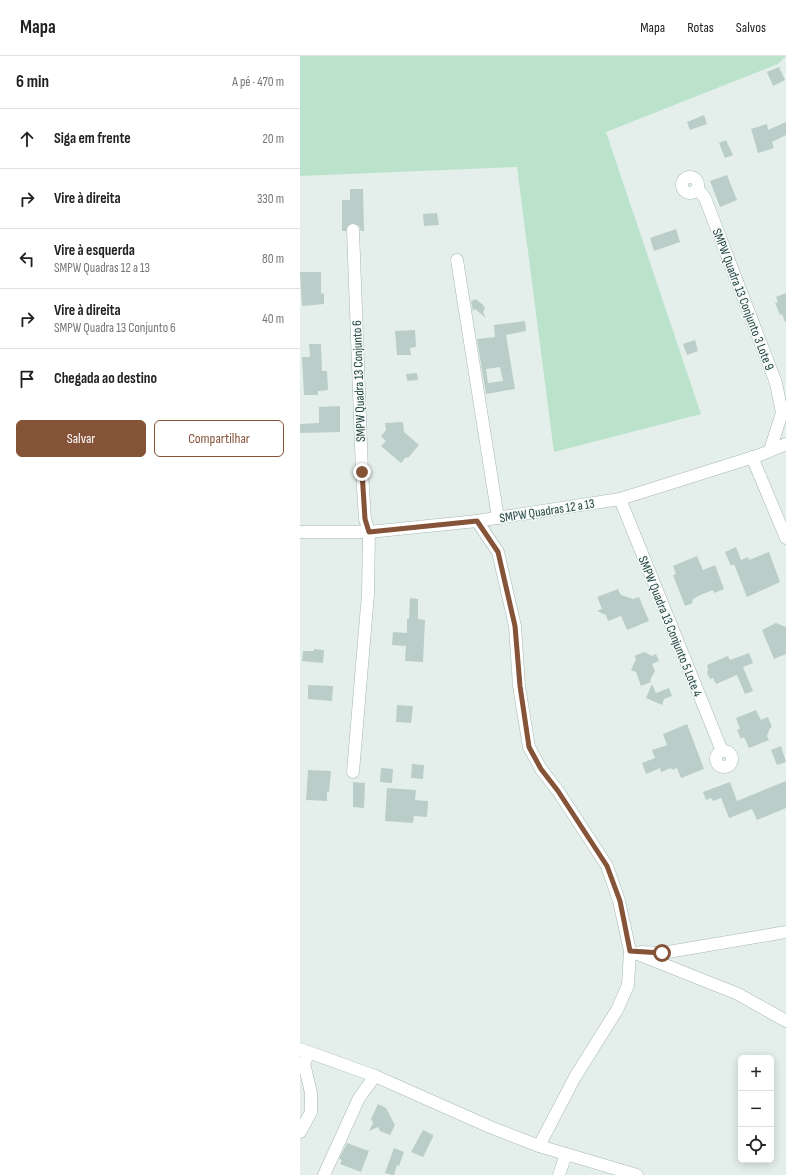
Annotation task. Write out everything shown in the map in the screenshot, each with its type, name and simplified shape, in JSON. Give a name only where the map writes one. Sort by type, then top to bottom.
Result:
[{"type":"street","name":"SMPW Quadra 13 Conjunto 3 Lote 9","points":[[697,188],[705,198],[776,383],[784,414],[770,450]]},
{"type":"street","name":"SMPW Quadra 13 Conjunto 6","points":[[353,230],[362,472],[365,519],[369,532],[368,594],[353,772]]},
{"type":"street","points":[[457,260],[498,518]]},
{"type":"street","name":"SMPW Quadras 12 a 13","points":[[300,532],[369,532],[477,521],[620,499],[752,458],[786,444]]},
{"type":"street","points":[[752,458],[786,538]]},
{"type":"street","name":"SMPW Quadra 13 Conjunto 5 Lote 4","points":[[620,499],[722,751]]},
{"type":"street","points":[[477,521],[498,552],[512,611],[515,626],[520,686],[529,747],[541,769],[558,791],[607,866],[620,901],[630,951],[628,985],[617,1010],[575,1077],[538,1146]]},
{"type":"street","points":[[630,951],[662,953],[786,932]]},
{"type":"street","points":[[630,951],[738,994],[786,1022]]},
{"type":"street","points":[[300,1132],[310,1112],[311,1093],[304,1063],[305,1051],[375,1076],[490,1127],[538,1146],[637,1175]]},
{"type":"street","points":[[324,1175],[359,1098],[375,1076]]},
{"type":"street","points":[[559,1175],[566,1154]]},
{"type":"green space","points":[[300,56],[786,56],[778,64],[606,132],[701,414],[554,452],[517,167],[300,176]]},
{"type":"building","points":[[779,67],[785,80],[773,86],[767,72]]},
{"type":"building","points":[[704,115],[707,124],[690,130],[687,122]]},
{"type":"building","points":[[786,122],[786,135],[772,142],[774,148],[758,153],[751,129],[767,124],[768,130]]},
{"type":"building","points":[[726,140],[733,155],[725,158],[719,143]]},
{"type":"building","points":[[727,175],[737,200],[720,207],[710,181]]},
{"type":"building","points":[[350,189],[363,189],[364,231],[361,231],[359,226],[353,223],[347,226],[346,231],[342,231],[342,200],[350,200]]},
{"type":"building","points":[[437,213],[439,225],[424,226],[423,214]]},
{"type":"building","points":[[676,229],[680,242],[654,251],[650,238]]},
{"type":"building","points":[[300,272],[321,272],[321,294],[324,293],[324,304],[302,305]]},
{"type":"building","points":[[786,293],[785,322],[775,303],[778,302],[776,297]]},
{"type":"building","points":[[476,299],[484,306],[485,308],[483,312],[486,318],[475,309],[473,311],[471,301]]},
{"type":"building","points":[[525,321],[526,331],[506,335],[515,389],[486,394],[477,339],[495,337],[494,325]],"holes":[[[500,367],[503,381],[488,383],[486,369]]]},
{"type":"building","points":[[415,330],[416,347],[410,348],[411,355],[397,355],[395,331]]},
{"type":"building","points":[[695,340],[698,351],[687,355],[683,344]]},
{"type":"building","points":[[309,344],[321,344],[322,371],[327,371],[328,390],[318,391],[318,395],[304,395],[302,357],[310,357]]},
{"type":"building","points":[[417,373],[418,380],[407,381],[406,374]]},
{"type":"building","points":[[340,406],[340,432],[300,433],[300,424],[319,423],[319,407]]},
{"type":"building","points":[[403,422],[404,432],[419,445],[408,458],[406,457],[401,463],[381,446],[386,441],[381,436],[386,430],[385,423]]},
{"type":"building","points":[[736,547],[741,560],[748,557],[749,560],[769,552],[780,582],[747,597],[734,564],[731,566],[725,552]]},
{"type":"building","points":[[697,556],[703,570],[715,565],[724,589],[714,593],[713,590],[698,596],[692,600],[693,603],[685,606],[673,575],[676,574],[673,566]]},
{"type":"building","points":[[618,589],[621,595],[633,599],[639,597],[649,621],[627,630],[621,616],[608,621],[606,615],[597,611],[602,609],[597,597]]},
{"type":"building","points":[[410,598],[418,599],[418,619],[425,620],[423,662],[405,661],[406,646],[392,645],[393,632],[407,633]]},
{"type":"building","points":[[776,623],[786,627],[786,654],[774,659],[762,630]]},
{"type":"building","points":[[314,649],[324,650],[323,663],[302,661],[303,651],[314,651]]},
{"type":"building","points":[[644,652],[652,656],[656,654],[659,661],[652,664],[655,671],[650,680],[651,682],[641,686],[636,672],[631,670],[636,659],[634,656]]},
{"type":"building","points":[[749,653],[753,663],[743,667],[753,691],[745,694],[737,675],[716,684],[713,678],[710,679],[707,673],[707,665],[728,656],[730,660]]},
{"type":"building","points":[[652,684],[656,693],[669,688],[672,696],[664,699],[662,705],[646,698]]},
{"type":"building","points":[[308,685],[333,686],[332,701],[308,699]]},
{"type":"building","points":[[397,705],[413,706],[411,723],[396,722]]},
{"type":"building","points":[[756,710],[761,720],[768,717],[772,727],[770,728],[767,736],[769,740],[749,748],[744,737],[741,739],[737,730],[740,729],[736,718]]},
{"type":"building","points":[[687,724],[704,769],[681,778],[677,768],[672,770],[671,768],[661,772],[660,768],[646,774],[642,763],[655,758],[652,750],[667,745],[663,734]]},
{"type":"building","points":[[781,746],[786,762],[777,765],[771,750]]},
{"type":"building","points":[[412,764],[424,765],[423,779],[411,778]]},
{"type":"building","points":[[381,768],[393,769],[392,783],[380,782]]},
{"type":"building","points":[[308,770],[331,771],[327,801],[306,800]]},
{"type":"building","points":[[786,781],[786,808],[757,820],[752,809],[729,818],[721,798],[713,801],[711,798],[706,800],[703,792],[730,782],[737,801]]},
{"type":"building","points":[[353,782],[365,783],[364,808],[353,807]]},
{"type":"building","points":[[387,788],[416,790],[415,800],[428,801],[427,817],[414,816],[413,823],[385,821]]},
{"type":"building","points":[[378,1104],[386,1108],[395,1125],[390,1135],[380,1131],[378,1127],[369,1131],[373,1123],[371,1119]]},
{"type":"building","points":[[423,1130],[433,1135],[433,1137],[423,1157],[411,1152]]},
{"type":"building","points":[[347,1143],[369,1151],[361,1172],[340,1164],[342,1160],[339,1159]]},
{"type":"building","points":[[394,1148],[404,1152],[399,1166],[397,1165],[394,1175],[392,1175],[385,1173]]},
{"type":"route","points":[[362,472],[365,519],[369,532],[477,521],[498,552],[515,626],[520,686],[529,747],[541,769],[558,791],[607,866],[620,901],[630,951],[662,953]]}]
